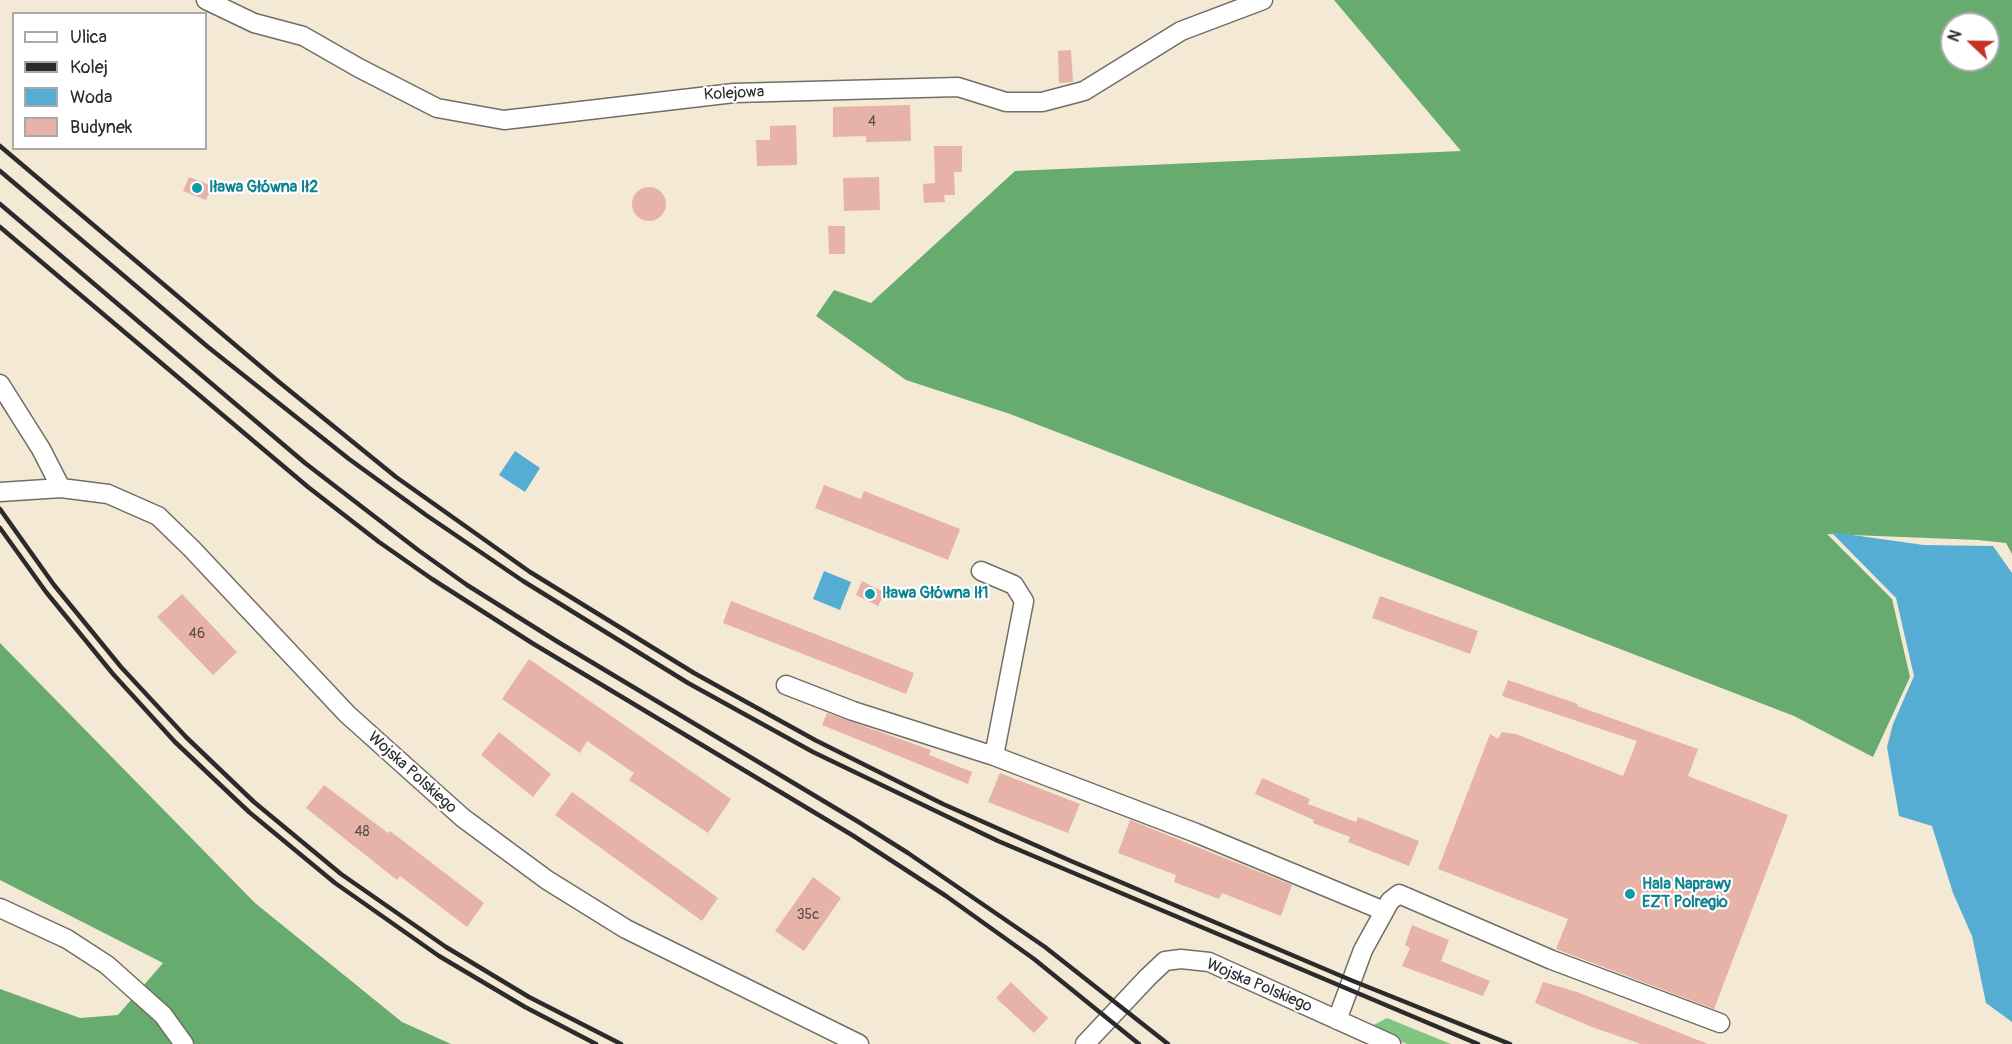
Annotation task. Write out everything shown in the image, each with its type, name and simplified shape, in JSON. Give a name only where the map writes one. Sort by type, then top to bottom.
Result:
[{"type":"street","name":"Kolejowa","points":[[206,0],[254,22],[303,36],[437,108],[504,120],[734,93],[958,87],[1005,102],[1042,102],[1084,91],[1181,31],[1263,0]]},
{"type":"street","points":[[0,384],[41,448],[61,488]]},
{"type":"street","name":"Wojska Polskiego","points":[[0,492],[61,488],[108,494],[158,516],[192,549],[347,714],[463,818],[547,880],[627,929],[859,1044]]},
{"type":"street","points":[[981,571],[1014,585],[1023,602],[994,756]]},
{"type":"street","points":[[786,685],[853,711],[994,756],[1196,833],[1384,912]]},
{"type":"street","points":[[1336,1020],[1363,950],[1390,901],[1399,894],[1552,960],[1719,1023]]},
{"type":"street","points":[[0,908],[67,939],[107,965],[163,1015],[184,1044]]},
{"type":"street","name":"Wojska Polskiego","points":[[1085,1044],[1166,961],[1182,959],[1209,962],[1391,1044]]},
{"type":"green space","points":[[1334,0],[2012,0],[2012,554],[2006,543],[1827,534],[1892,599],[1910,677],[1873,757],[1794,716],[1010,414],[906,380],[816,316],[834,290],[871,303],[1015,171],[1461,151]]},
{"type":"green space","points":[[0,643],[255,903],[402,1022],[451,1044],[0,1044],[0,989],[80,1018],[118,1015],[163,963],[0,880]]},
{"type":"green space","points":[[1387,1018],[1451,1044],[1407,1044],[1368,1028]]},
{"type":"water","points":[[515,451],[540,468],[525,492],[499,475]]},
{"type":"water","points":[[1831,532],[1924,545],[1993,546],[2012,573],[2012,1022],[1986,1003],[1972,936],[1953,893],[1932,826],[1899,816],[1887,747],[1893,724],[1914,676],[1896,598]]},
{"type":"water","points":[[824,571],[851,582],[840,610],[813,599]]},
{"type":"building","points":[[1071,50],[1073,82],[1059,83],[1058,51]]},
{"type":"building","points":[[910,105],[911,141],[866,142],[866,136],[833,137],[833,107]]},
{"type":"building","points":[[796,125],[797,165],[757,166],[756,140],[770,140],[770,126]]},
{"type":"building","points":[[934,146],[962,146],[962,172],[954,172],[955,195],[944,195],[945,202],[924,203],[923,184],[935,183]]},
{"type":"building","name":"Iława Główna Ił2","points":[[189,177],[212,186],[206,200],[183,191]]},
{"type":"building","points":[[879,177],[880,210],[844,211],[843,178]]},
{"type":"building","points":[[649,187],[661,192],[666,204],[661,216],[649,221],[637,216],[632,204],[637,192]]},
{"type":"building","points":[[828,226],[845,226],[845,254],[829,254]]},
{"type":"building","points":[[824,485],[861,499],[864,491],[960,529],[948,560],[815,508]]},
{"type":"building","name":"Iława Główna Ił1","points":[[862,581],[885,593],[878,606],[856,595]]},
{"type":"building","points":[[182,594],[237,652],[213,675],[157,617]]},
{"type":"building","points":[[1380,596],[1478,631],[1470,654],[1372,618]]},
{"type":"building","points":[[731,601],[914,673],[906,694],[723,623]]},
{"type":"building","points":[[529,659],[731,799],[708,833],[629,780],[634,773],[587,741],[580,753],[502,699]]},
{"type":"building","name":"Hala Naprawy EZT Polregio","points":[[1508,680],[1698,749],[1688,776],[1788,815],[1714,1009],[1556,949],[1568,919],[1438,869],[1490,734],[1498,739],[1502,732],[1516,734],[1623,776],[1637,741],[1502,696]]},
{"type":"building","points":[[827,713],[931,750],[929,755],[972,772],[968,784],[822,725]]},
{"type":"building","points":[[499,732],[551,774],[533,797],[481,755]]},
{"type":"building","points":[[1000,773],[1080,804],[1068,833],[988,802]]},
{"type":"building","points":[[1262,778],[1310,799],[1308,804],[1356,822],[1358,817],[1419,841],[1409,866],[1348,842],[1350,837],[1313,823],[1314,820],[1255,794]]},
{"type":"building","points":[[324,785],[388,833],[390,831],[484,903],[467,927],[400,876],[397,880],[306,808]]},
{"type":"building","points":[[572,792],[718,898],[702,921],[555,815]]},
{"type":"building","points":[[1130,820],[1292,885],[1281,916],[1222,893],[1219,899],[1174,882],[1176,875],[1118,853]]},
{"type":"building","points":[[813,877],[841,898],[804,951],[775,931]]},
{"type":"building","points":[[1412,925],[1449,940],[1441,961],[1490,981],[1483,996],[1402,966],[1410,948],[1405,945]]},
{"type":"building","points":[[1011,982],[1048,1018],[1034,1033],[996,998]]},
{"type":"building","points":[[1543,982],[1577,992],[1708,1044],[1641,1044],[1592,1027],[1535,1003]]},
{"type":"railway","points":[[0,146],[279,382],[396,477],[530,572],[694,673],[815,740],[943,804],[1353,981],[1510,1044]]},
{"type":"railway","points":[[0,171],[208,347],[349,459],[523,581],[688,683],[813,752],[998,841],[1478,1044]]},
{"type":"railway","points":[[0,204],[305,463],[418,550],[467,585],[558,642],[908,853],[1045,947],[1168,1044]]},
{"type":"railway","points":[[0,227],[308,487],[379,542],[532,643],[852,835],[946,896],[1034,959],[1139,1044]]},
{"type":"railway","points":[[0,509],[54,585],[121,667],[186,737],[254,802],[341,874],[446,947],[529,997],[621,1044]]},
{"type":"railway","points":[[0,528],[46,592],[113,674],[175,742],[249,812],[335,883],[439,956],[525,1007],[596,1044]]},
{"type":"place","name":"Iława Główna Ił2","points":[[197,188]]},
{"type":"place","name":"Iława Główna Ił1","points":[[870,594]]},
{"type":"place","name":"Hala Naprawy EZT Polregio","points":[[1630,894]]}]
